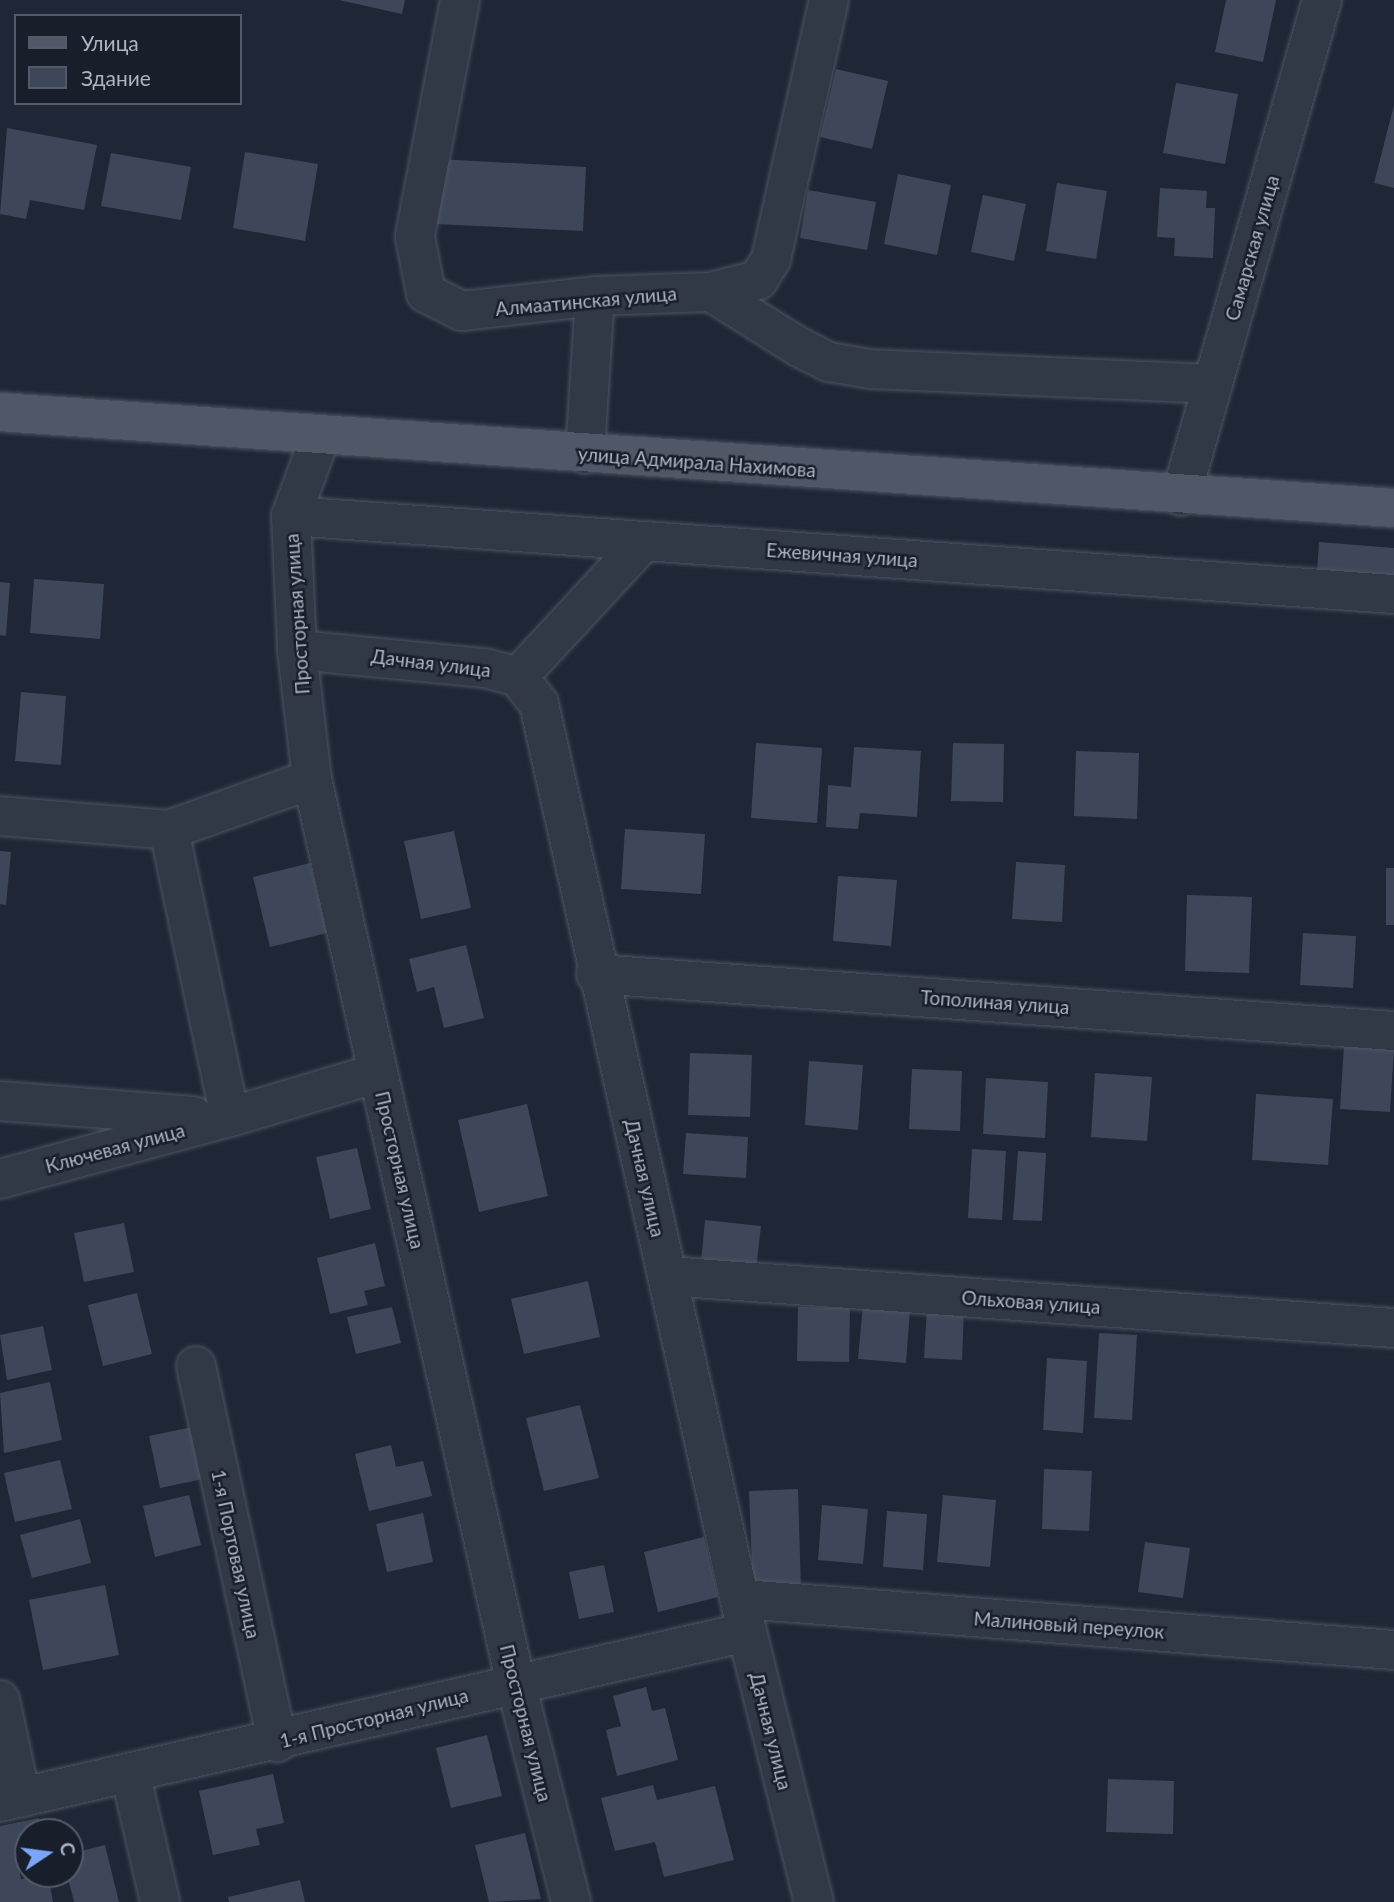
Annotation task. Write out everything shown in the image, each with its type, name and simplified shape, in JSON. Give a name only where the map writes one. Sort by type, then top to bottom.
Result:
[{"type":"main road","name":"улица Адмирала Нахимова","points":[[0,412],[1181,496],[1394,508]]},
{"type":"street","name":"Алмаатинская улица","points":[[460,0],[415,237],[426,293],[461,312],[595,296],[711,292],[758,280],[771,259],[830,0]]},
{"type":"street","name":"Самарская улица","points":[[1181,496],[1322,0]]},
{"type":"street","points":[[711,292],[799,347],[829,362],[870,369],[1213,383]]},
{"type":"street","points":[[585,454],[595,296]]},
{"type":"street","name":"Просторная улица","points":[[321,435],[291,516],[297,650],[312,779],[516,1684],[571,1902]]},
{"type":"street","name":"Ежевичная улица","points":[[291,516],[1394,594]]},
{"type":"street","points":[[518,677],[644,541]]},
{"type":"street","name":"Дачная улица","points":[[297,650],[451,662],[518,677],[539,704],[596,974],[814,1902]]},
{"type":"street","points":[[0,816],[169,830],[312,779]]},
{"type":"street","points":[[0,1101],[230,1117],[169,830]]},
{"type":"street","name":"Тополиная улица","points":[[596,974],[1394,1031]]},
{"type":"street","name":"Ключевая улица","points":[[0,1179],[230,1117],[378,1073]]},
{"type":"street","name":"Ольховая улица","points":[[668,1276],[1394,1328]]},
{"type":"street","name":"1-я Портовая улица","points":[[196,1366],[277,1742]]},
{"type":"street","name":"1-я Просторная улица","points":[[10,1800],[131,1777],[516,1684],[745,1615]]},
{"type":"street","name":"Малиновый переулок","points":[[745,1615],[1394,1650]]},
{"type":"street","points":[[0,1700],[10,1800]]},
{"type":"street","points":[[131,1777],[160,1902]]},
{"type":"building","points":[[339,0],[405,0],[402,14]]},
{"type":"building","points":[[1226,0],[1276,0],[1263,62],[1215,52]]},
{"type":"building","points":[[836,69],[888,81],[872,149],[820,137]]},
{"type":"building","points":[[1176,83],[1238,94],[1225,164],[1163,153]]},
{"type":"building","points":[[1394,105],[1394,188],[1374,183]]},
{"type":"building","points":[[7,128],[97,145],[84,210],[30,200],[26,219],[0,214]]},
{"type":"building","points":[[245,152],[318,164],[305,241],[233,228]]},
{"type":"building","points":[[111,153],[191,167],[181,220],[101,206]]},
{"type":"building","points":[[438,159],[586,167],[583,231],[434,224]]},
{"type":"building","points":[[898,174],[951,185],[937,255],[884,244]]},
{"type":"building","points":[[1057,183],[1107,191],[1096,259],[1046,251]]},
{"type":"building","points":[[1160,188],[1207,191],[1206,208],[1215,208],[1213,258],[1174,256],[1175,238],[1157,237]]},
{"type":"building","points":[[808,190],[876,202],[867,250],[800,238]]},
{"type":"building","points":[[983,195],[1026,204],[1014,261],[971,252]]},
{"type":"building","points":[[1319,542],[1394,548],[1394,579],[1317,573]]},
{"type":"building","points":[[34,579],[104,584],[100,639],[30,633]]},
{"type":"building","points":[[0,582],[10,583],[6,636],[0,635]]},
{"type":"building","points":[[21,692],[66,696],[61,765],[15,761]]},
{"type":"building","points":[[756,743],[822,748],[817,823],[751,818]]},
{"type":"building","points":[[953,743],[1004,744],[1003,802],[951,801]]},
{"type":"building","points":[[854,747],[921,751],[917,817],[860,813],[858,829],[826,827],[828,785],[851,787]]},
{"type":"building","points":[[1076,751],[1139,753],[1137,819],[1074,816]]},
{"type":"building","points":[[625,829],[705,834],[701,894],[621,889]]},
{"type":"building","points":[[454,831],[471,908],[421,919],[404,841]]},
{"type":"building","points":[[0,851],[11,852],[6,905],[0,904]]},
{"type":"building","points":[[1016,862],[1065,865],[1062,922],[1012,919]]},
{"type":"building","points":[[310,863],[327,933],[270,947],[253,877]]},
{"type":"building","points":[[1386,868],[1394,868],[1394,925],[1386,925]]},
{"type":"building","points":[[838,876],[897,880],[891,946],[833,941]]},
{"type":"building","points":[[1187,895],[1252,897],[1249,973],[1185,971]]},
{"type":"building","points":[[1303,933],[1356,936],[1353,988],[1300,985]]},
{"type":"building","points":[[466,945],[484,1018],[444,1028],[434,987],[417,992],[409,959]]},
{"type":"building","points":[[1344,1045],[1394,1048],[1390,1112],[1340,1109]]},
{"type":"building","points":[[690,1053],[752,1055],[750,1117],[688,1115]]},
{"type":"building","points":[[809,1061],[863,1065],[858,1130],[805,1125]]},
{"type":"building","points":[[912,1069],[962,1071],[960,1131],[909,1129]]},
{"type":"building","points":[[1095,1073],[1152,1077],[1147,1141],[1091,1137]]},
{"type":"building","points":[[986,1078],[1048,1082],[1045,1138],[983,1134]]},
{"type":"building","points":[[1256,1094],[1333,1099],[1328,1165],[1252,1160]]},
{"type":"building","points":[[527,1104],[548,1196],[479,1212],[458,1120]]},
{"type":"building","points":[[686,1133],[748,1137],[746,1178],[683,1174]]},
{"type":"building","points":[[357,1148],[371,1209],[330,1219],[316,1157]]},
{"type":"building","points":[[972,1149],[1006,1151],[1002,1220],[968,1218]]},
{"type":"building","points":[[1018,1151],[1046,1153],[1042,1221],[1013,1220]]},
{"type":"building","points":[[705,1220],[761,1226],[756,1269],[701,1263]]},
{"type":"building","points":[[124,1223],[134,1272],[84,1282],[74,1233]]},
{"type":"building","points":[[375,1243],[385,1286],[364,1291],[368,1305],[330,1314],[317,1258]]},
{"type":"building","points":[[588,1281],[600,1337],[524,1354],[511,1299]]},
{"type":"building","points":[[137,1293],[152,1354],[103,1366],[88,1305]]},
{"type":"building","points":[[863,1305],[910,1309],[906,1363],[858,1359]]},
{"type":"building","points":[[392,1307],[401,1343],[356,1354],[347,1317]]},
{"type":"building","points":[[798,1307],[850,1308],[849,1362],[797,1361]]},
{"type":"building","points":[[927,1307],[964,1309],[962,1360],[924,1358]]},
{"type":"building","points":[[43,1326],[52,1370],[7,1380],[0,1335]]},
{"type":"building","points":[[1099,1333],[1137,1335],[1132,1420],[1094,1418]]},
{"type":"building","points":[[1047,1358],[1087,1361],[1083,1433],[1043,1430]]},
{"type":"building","points":[[50,1382],[62,1440],[4,1453],[0,1393]]},
{"type":"building","points":[[580,1405],[599,1478],[544,1491],[526,1418]]},
{"type":"building","points":[[192,1427],[203,1479],[160,1488],[149,1436]]},
{"type":"building","points":[[391,1445],[396,1467],[423,1461],[432,1496],[369,1511],[355,1454]]},
{"type":"building","points":[[60,1460],[72,1509],[15,1522],[4,1473]]},
{"type":"building","points":[[1044,1469],[1092,1471],[1089,1531],[1042,1529]]},
{"type":"building","points":[[798,1489],[801,1590],[753,1592],[749,1491]]},
{"type":"building","points":[[189,1495],[201,1545],[155,1557],[143,1506]]},
{"type":"building","points":[[943,1495],[996,1500],[990,1567],[937,1562]]},
{"type":"building","points":[[822,1505],[868,1509],[863,1564],[818,1560]]},
{"type":"building","points":[[887,1511],[927,1514],[923,1570],[883,1567]]},
{"type":"building","points":[[423,1513],[433,1562],[387,1572],[376,1524]]},
{"type":"building","points":[[80,1519],[91,1563],[32,1578],[20,1535]]},
{"type":"building","points":[[704,1537],[718,1597],[658,1612],[644,1552]]},
{"type":"building","points":[[1145,1542],[1190,1548],[1183,1598],[1138,1592]]},
{"type":"building","points":[[604,1565],[614,1612],[579,1619],[569,1572]]},
{"type":"building","points":[[105,1585],[119,1655],[43,1670],[29,1600]]},
{"type":"building","points":[[646,1687],[652,1711],[665,1708],[678,1760],[617,1776],[606,1730],[621,1726],[613,1696]]},
{"type":"building","points":[[487,1735],[502,1796],[451,1808],[436,1748]]},
{"type":"building","points":[[273,1774],[284,1823],[256,1829],[260,1845],[213,1855],[199,1791]]},
{"type":"building","points":[[1108,1779],[1174,1781],[1173,1834],[1106,1832]]},
{"type":"building","points":[[653,1785],[657,1800],[715,1786],[734,1860],[664,1877],[655,1842],[615,1851],[601,1798]]},
{"type":"building","points":[[14,1823],[14,1888],[50,1888],[53,1902],[0,1902],[0,1826]]},
{"type":"building","points":[[525,1833],[541,1899],[489,1902],[475,1845]]},
{"type":"building","points":[[105,1845],[119,1902],[74,1902],[70,1888],[84,1888],[84,1850]]},
{"type":"building","points":[[300,1880],[305,1902],[229,1902],[228,1897]]}]
